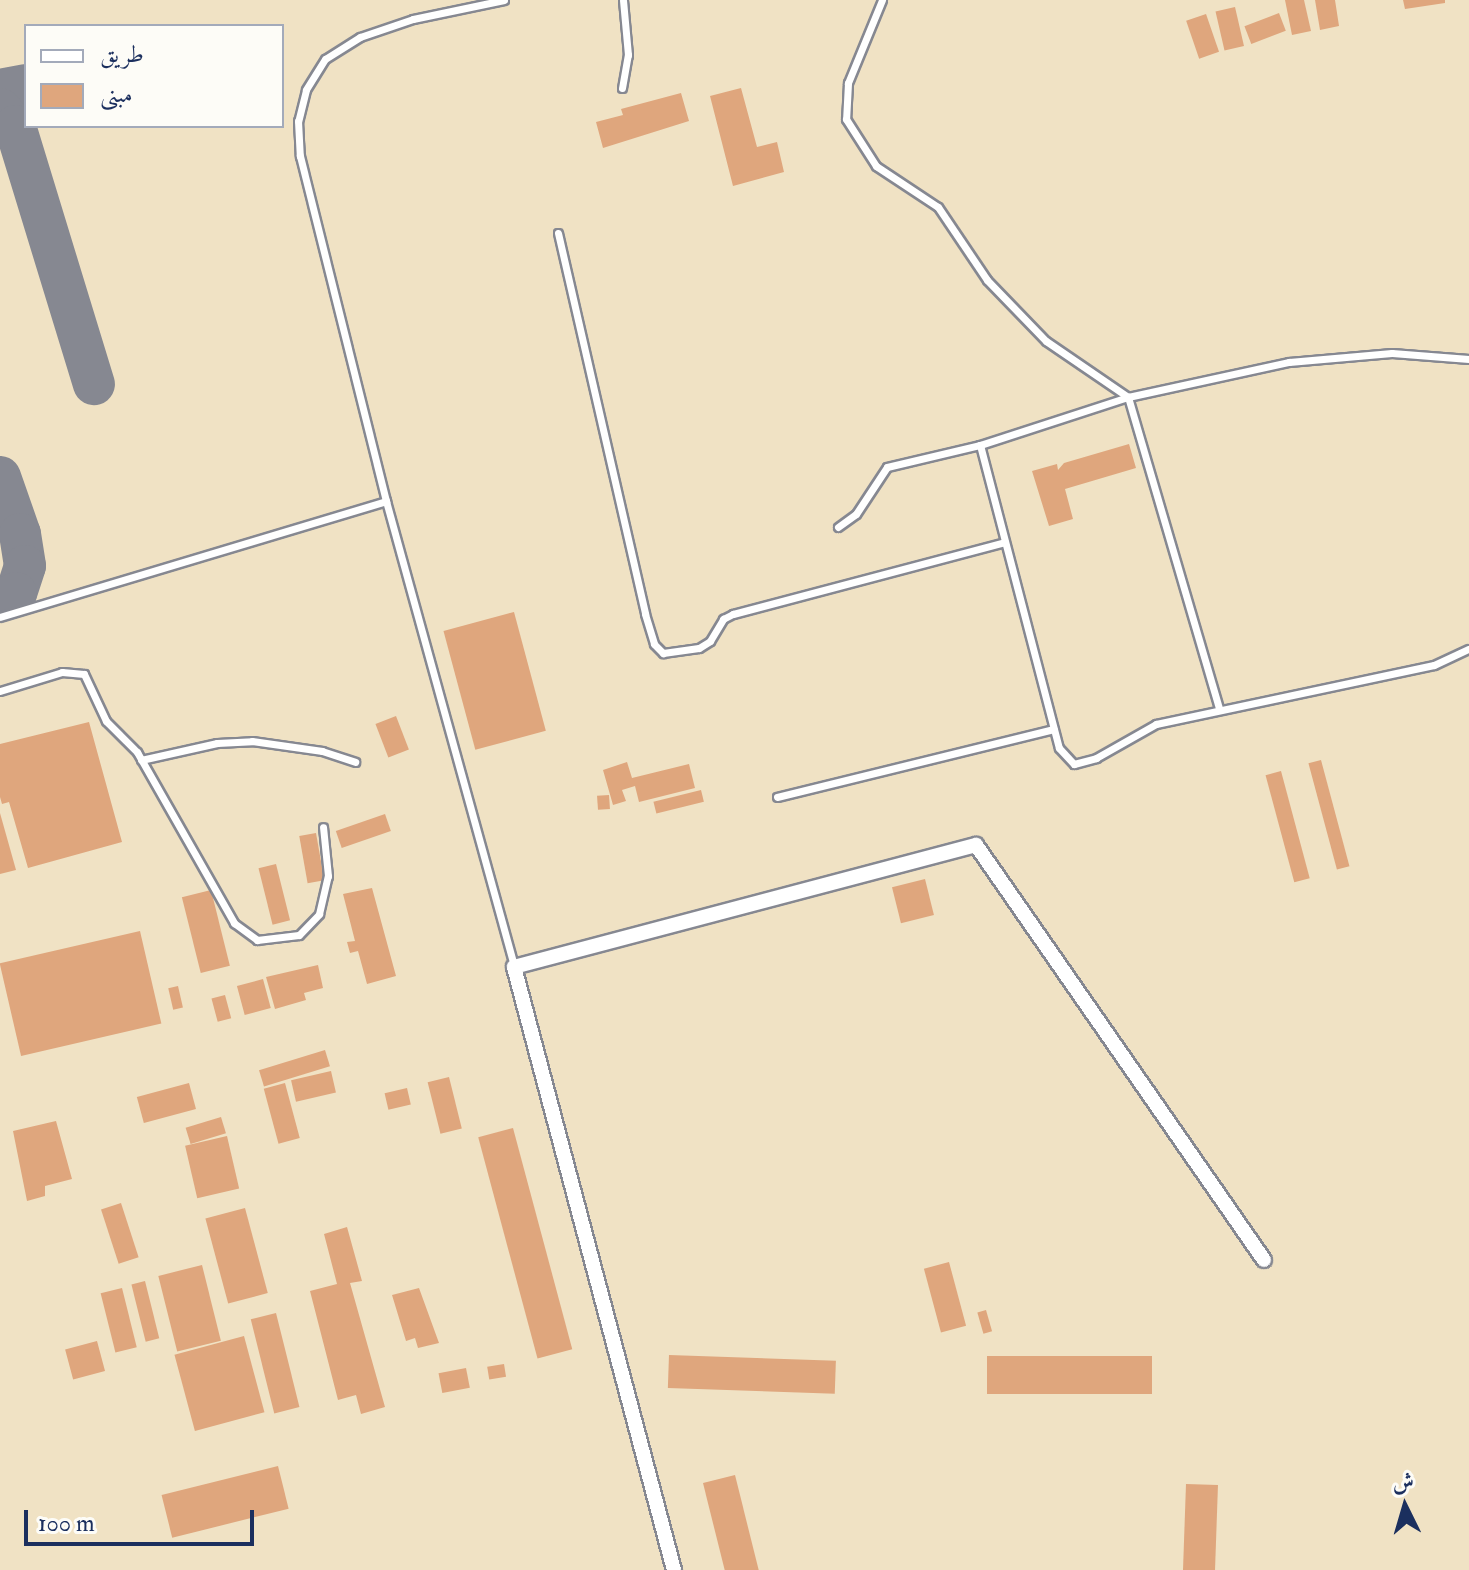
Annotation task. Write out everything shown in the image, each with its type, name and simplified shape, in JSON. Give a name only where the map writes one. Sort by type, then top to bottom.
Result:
[{"type":"street","points":[[674,1570],[514,967],[976,845],[1264,1260]]},
{"type":"lane","points":[[504,0],[413,19],[360,37],[325,59],[306,90],[298,121],[300,156],[386,501],[514,967]]},
{"type":"lane","points":[[622,88],[628,55],[623,0]]},
{"type":"lane","points":[[882,0],[844,100],[854,137],[886,174],[938,207],[987,280],[1046,341],[1128,397],[1219,709]]},
{"type":"lane","points":[[558,233],[645,614],[654,644],[663,653],[699,648],[710,641],[723,619],[733,614],[1005,542]]},
{"type":"lane","points":[[838,527],[856,514],[887,467],[980,445],[1128,397],[1289,362],[1392,353],[1469,359]]},
{"type":"lane","points":[[980,445],[1054,729],[1065,758],[1085,763],[1156,724],[1434,665],[1469,649]]},
{"type":"lane","points":[[0,617],[386,501]]},
{"type":"lane","points":[[0,691],[62,672],[84,674],[106,721],[141,760],[234,923],[257,940],[299,935],[319,914],[328,876],[323,827]]},
{"type":"lane","points":[[777,797],[1054,729]]},
{"type":"lane","points":[[141,760],[217,743],[252,741],[322,751],[355,762]]},
{"type":"building","points":[[1285,0],[1304,0],[1311,31],[1292,35]]},
{"type":"building","points":[[1315,0],[1335,0],[1339,26],[1320,30]]},
{"type":"building","points":[[1403,0],[1445,0],[1445,3],[1405,9]]},
{"type":"building","points":[[1235,7],[1244,46],[1225,50],[1216,11]]},
{"type":"building","points":[[1279,13],[1286,31],[1251,44],[1244,26]]},
{"type":"building","points":[[1206,14],[1219,52],[1199,59],[1186,21]]},
{"type":"building","points":[[741,88],[757,147],[777,142],[784,172],[733,186],[710,96]]},
{"type":"building","points":[[681,93],[689,121],[603,148],[596,122],[623,115],[621,109]]},
{"type":"building","points":[[1129,444],[1136,468],[1065,489],[1073,519],[1049,526],[1032,471],[1057,464],[1058,470],[1064,463]]},
{"type":"building","points":[[514,612],[546,731],[475,750],[443,631]]},
{"type":"building","points":[[396,716],[409,750],[388,757],[375,724]]},
{"type":"building","points":[[89,722],[122,842],[28,868],[9,802],[2,804],[0,797],[0,744]]},
{"type":"building","points":[[1321,760],[1349,866],[1337,870],[1308,763]]},
{"type":"building","points":[[627,762],[632,778],[689,764],[695,788],[639,802],[635,786],[622,790],[626,801],[613,805],[603,770]]},
{"type":"building","points":[[1281,771],[1310,878],[1294,882],[1266,775]]},
{"type":"building","points":[[701,790],[704,802],[656,813],[653,802]]},
{"type":"building","points":[[609,795],[610,809],[598,810],[597,796]]},
{"type":"building","points":[[0,813],[16,870],[0,874]]},
{"type":"building","points":[[385,814],[391,831],[342,848],[336,831]]},
{"type":"building","points":[[316,833],[324,880],[308,883],[299,836]]},
{"type":"building","points":[[276,864],[290,920],[273,925],[259,868]]},
{"type":"building","points":[[925,879],[934,915],[901,923],[892,887]]},
{"type":"building","points":[[372,888],[396,976],[367,984],[358,951],[350,953],[347,942],[355,941],[343,894]]},
{"type":"building","points":[[211,890],[230,966],[201,973],[182,897]]},
{"type":"building","points":[[140,931],[161,1024],[21,1056],[0,963]]},
{"type":"building","points":[[318,965],[323,988],[304,993],[306,1000],[275,1009],[266,977]]},
{"type":"building","points":[[263,979],[271,1008],[245,1015],[237,986]]},
{"type":"building","points":[[178,986],[183,1007],[173,1010],[168,988]]},
{"type":"building","points":[[225,995],[231,1018],[218,1022],[211,999]]},
{"type":"building","points":[[325,1050],[330,1066],[264,1086],[259,1070]]},
{"type":"building","points":[[331,1071],[336,1092],[296,1102],[291,1080]]},
{"type":"building","points":[[449,1077],[462,1128],[440,1134],[428,1082]]},
{"type":"building","points":[[189,1083],[196,1109],[144,1123],[137,1097]]},
{"type":"building","points":[[285,1083],[300,1138],[279,1144],[264,1089]]},
{"type":"building","points":[[407,1088],[411,1105],[388,1110],[385,1093]]},
{"type":"building","points":[[221,1117],[226,1133],[191,1144],[186,1128]]},
{"type":"building","points":[[56,1121],[72,1179],[45,1186],[45,1196],[27,1201],[13,1131]]},
{"type":"building","points":[[513,1128],[572,1349],[537,1359],[478,1137]]},
{"type":"building","points":[[227,1136],[239,1189],[197,1198],[185,1146]]},
{"type":"building","points":[[121,1203],[139,1257],[119,1264],[101,1209]]},
{"type":"building","points":[[245,1208],[268,1293],[228,1304],[205,1219]]},
{"type":"building","points":[[347,1227],[362,1281],[350,1283],[385,1407],[361,1414],[356,1395],[338,1400],[310,1291],[337,1284],[324,1234]]},
{"type":"building","points":[[949,1262],[966,1326],[941,1332],[924,1269]]},
{"type":"building","points":[[202,1265],[221,1341],[177,1352],[158,1276]]},
{"type":"building","points":[[145,1281],[159,1338],[146,1342],[131,1284]]},
{"type":"building","points":[[122,1288],[137,1347],[115,1353],[101,1293]]},
{"type":"building","points":[[419,1288],[439,1343],[418,1348],[415,1338],[406,1341],[392,1295]]},
{"type":"building","points":[[986,1310],[992,1331],[983,1334],[977,1312]]},
{"type":"building","points":[[276,1313],[299,1407],[274,1413],[251,1319]]},
{"type":"building","points":[[244,1336],[264,1412],[195,1431],[174,1355]]},
{"type":"building","points":[[97,1341],[105,1371],[73,1379],[65,1350]]},
{"type":"building","points":[[669,1355],[836,1361],[835,1394],[668,1388]]},
{"type":"building","points":[[987,1356],[1152,1356],[1152,1394],[987,1394]]},
{"type":"building","points":[[504,1364],[506,1377],[489,1379],[487,1367]]},
{"type":"building","points":[[466,1368],[470,1388],[442,1393],[439,1373]]},
{"type":"building","points":[[278,1466],[289,1509],[172,1538],[162,1495]]},
{"type":"building","points":[[735,1475],[759,1570],[725,1570],[703,1483]]},
{"type":"building","points":[[1186,1484],[1218,1485],[1215,1570],[1183,1570]]},
{"type":"taxiway","points":[[0,90],[24,85]]},
{"type":"taxiway","points":[[0,109],[15,126],[94,384]]},
{"type":"taxiway","points":[[0,477],[20,534],[25,566],[16,593],[0,600]]}]
